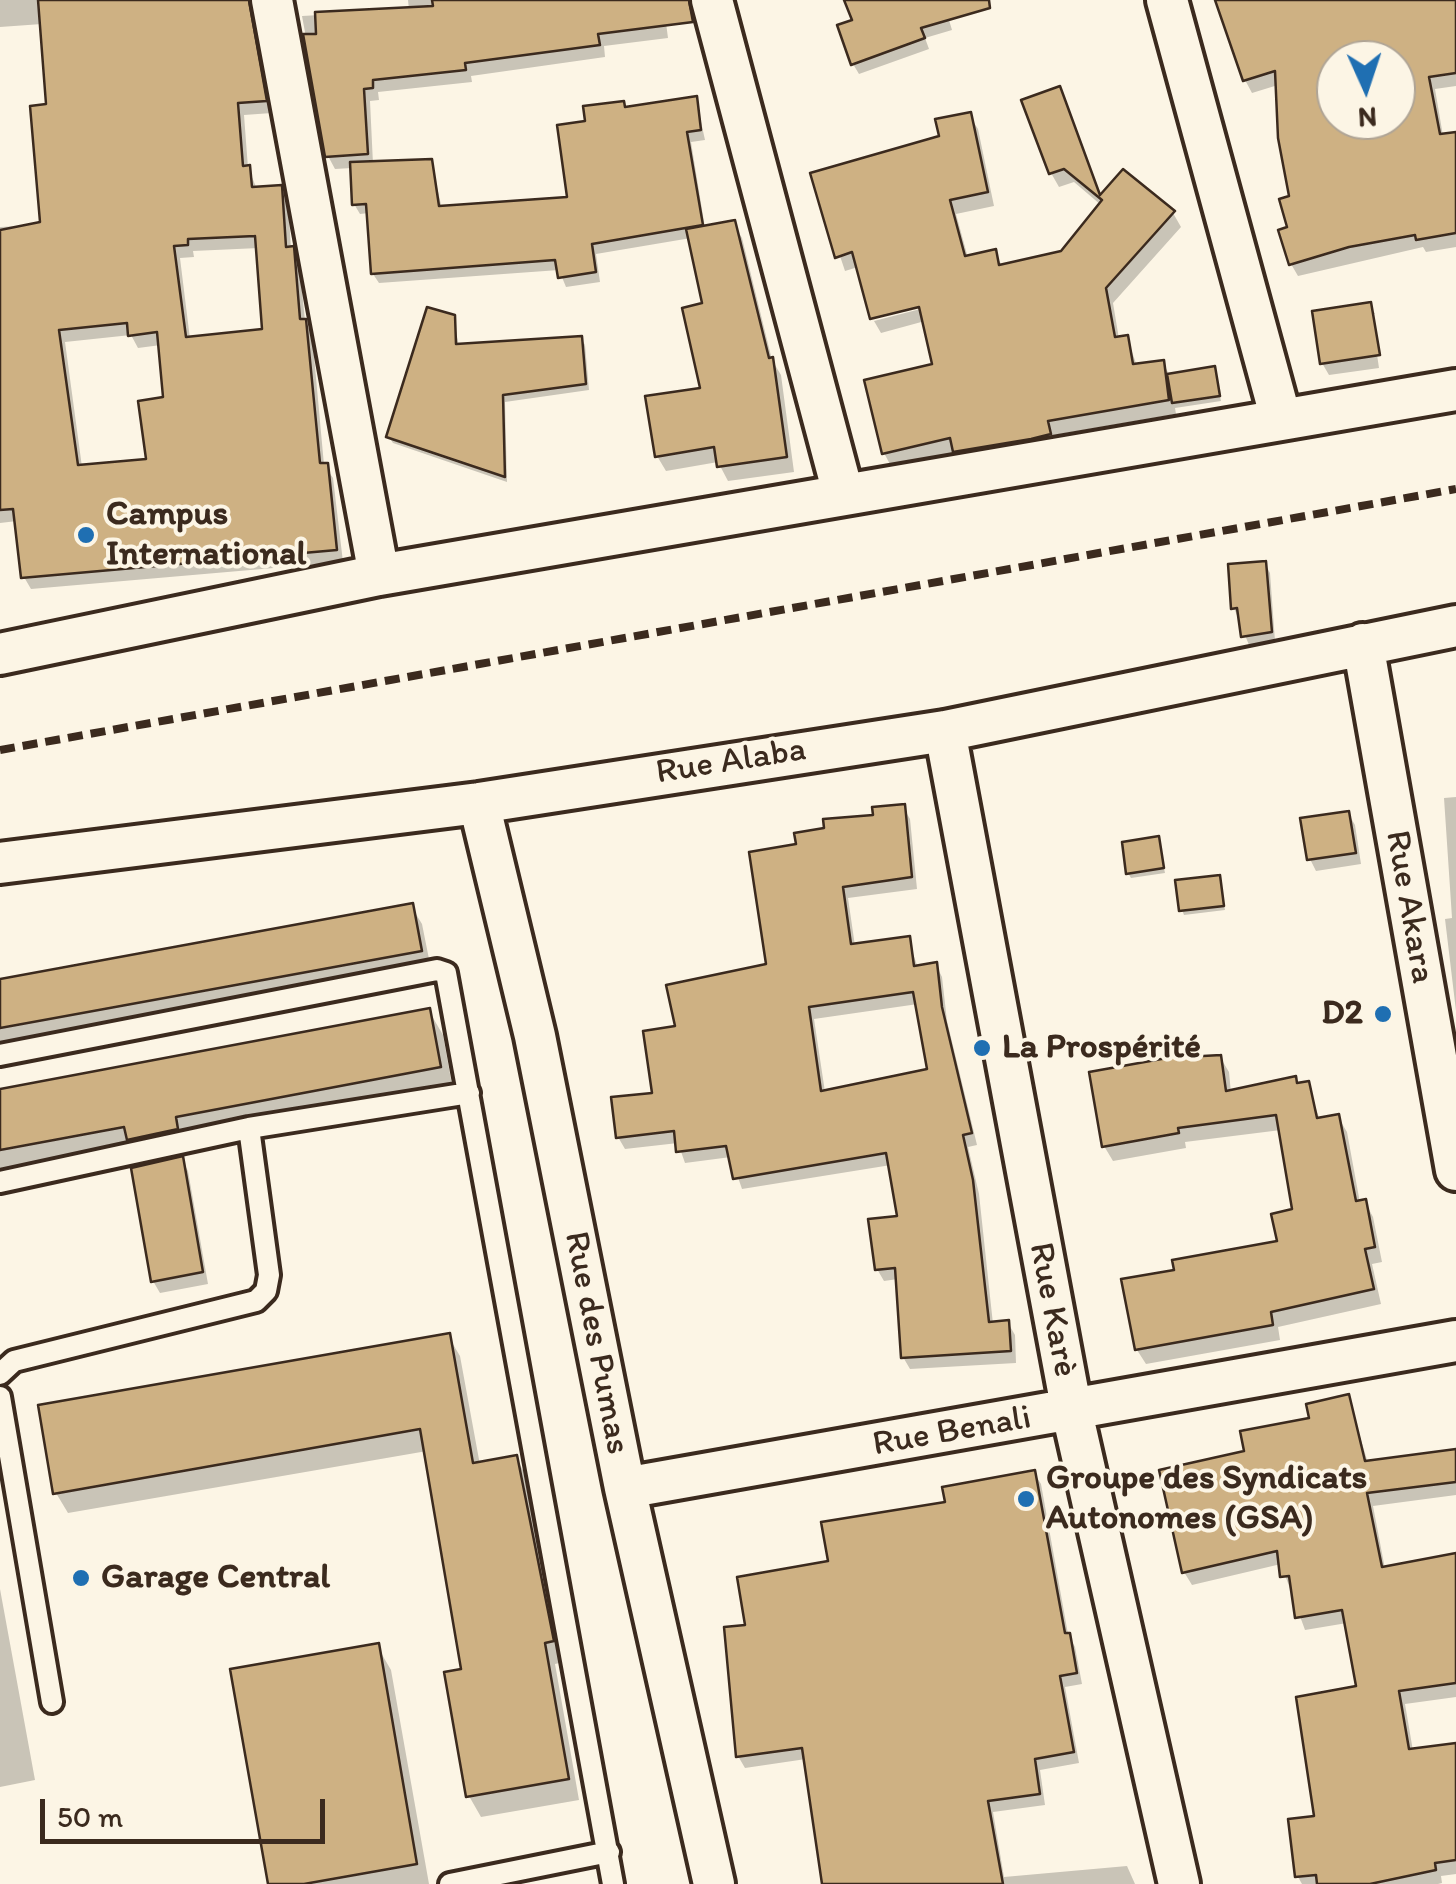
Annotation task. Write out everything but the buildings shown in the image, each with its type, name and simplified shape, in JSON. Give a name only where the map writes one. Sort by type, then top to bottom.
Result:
[{"type":"street","points":[[272,0],[379,575]]},
{"type":"street","points":[[712,0],[843,493]]},
{"type":"street","points":[[1167,0],[1281,419]]},
{"type":"street","points":[[0,654],[379,575],[1456,390]]},
{"type":"street","name":"Rue Alaba","points":[[0,863],[478,803],[945,731],[1456,626]]},
{"type":"street","name":"Rue Akara","points":[[1363,644],[1456,1170]]},
{"type":"street","name":"Rue Karè","points":[[945,731],[1072,1412],[1179,1884]]},
{"type":"street","name":"Rue des Pumas","points":[[478,803],[535,1036],[625,1488],[714,1884]]},
{"type":"street","name":"Rue Benali","points":[[625,1488],[1072,1412],[1456,1341]]},
{"type":"lane","points":[[0,1054],[437,970],[449,978],[613,1884]]},
{"type":"lane","points":[[0,1182],[249,1128],[469,1093]]},
{"type":"lane","points":[[0,1374],[14,1360],[256,1301],[266,1291],[268,1275],[249,1128]]},
{"type":"lane","points":[[0,1397],[52,1702]]},
{"type":"lane","points":[[450,1884],[609,1852]]},
{"type":"railway","points":[[0,750],[1456,489]]},
{"type":"place","name":"Campus International","points":[[86,535]]},
{"type":"place","name":"D2","points":[[1383,1014]]},
{"type":"place","name":"La Prospérité","points":[[982,1048]]},
{"type":"place","name":"Groupe des Syndicats Autonomes (GSA)","points":[[1026,1499]]},
{"type":"place","name":"Garage Central","points":[[81,1578]]}]
